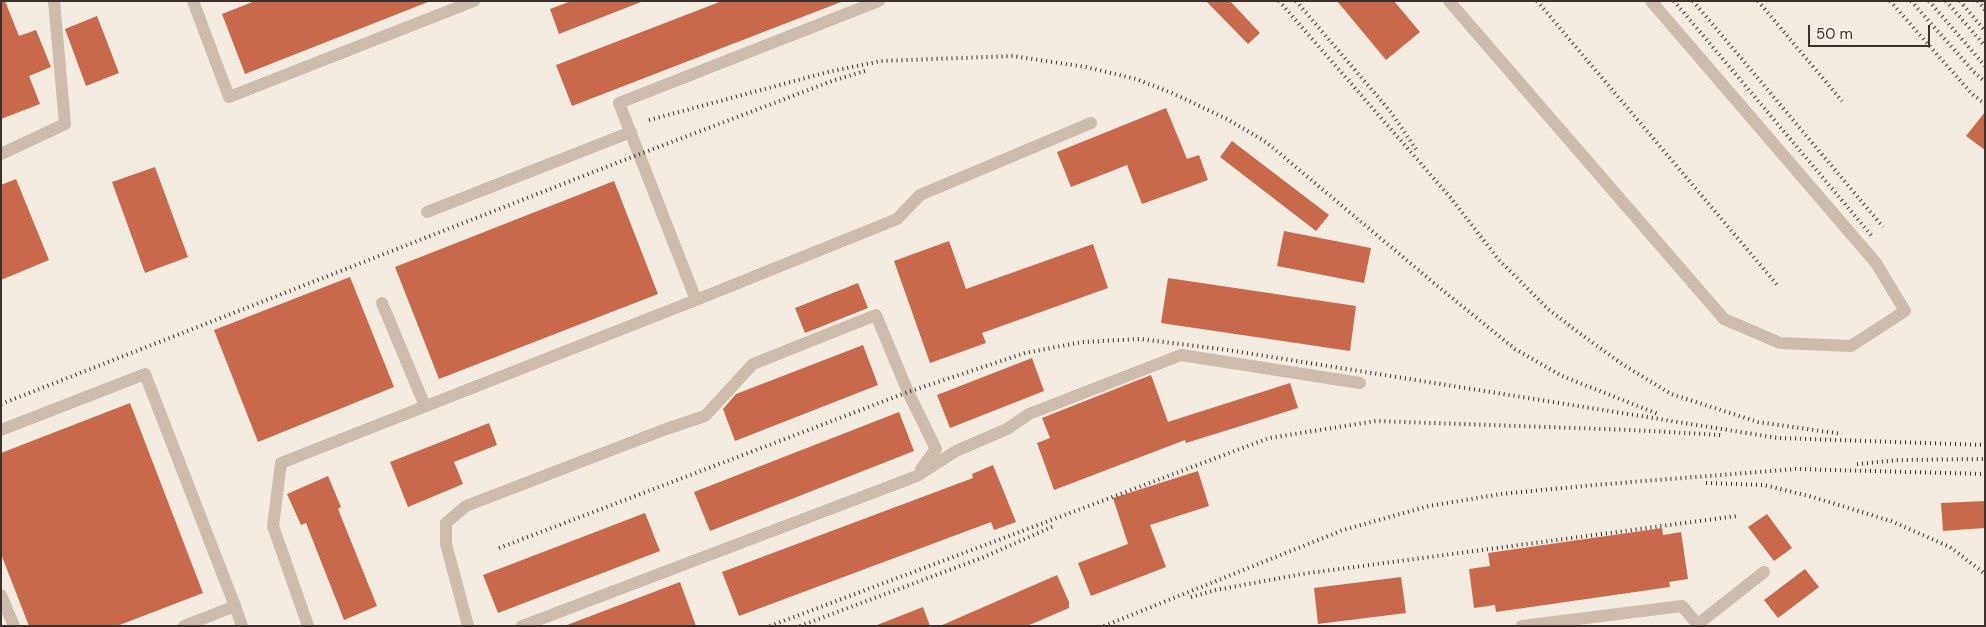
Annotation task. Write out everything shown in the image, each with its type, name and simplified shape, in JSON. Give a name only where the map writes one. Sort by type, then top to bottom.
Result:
[{"type":"lane","points":[[1,154],[64,124],[54,1]]},
{"type":"lane","points":[[193,1],[229,97],[474,1]]},
{"type":"lane","points":[[696,300],[619,102],[879,1]]},
{"type":"lane","points":[[1449,1],[1724,320],[1780,343],[1851,346],[1905,311],[1876,263],[1651,1]]},
{"type":"lane","points":[[308,626],[273,526],[281,462],[696,300],[897,219],[920,195],[1091,122]]},
{"type":"lane","points":[[426,212],[630,132]]},
{"type":"lane","points":[[382,303],[425,406]]},
{"type":"lane","points":[[468,626],[446,544],[446,523],[466,506],[704,416],[753,364],[876,315],[908,392],[936,449],[916,476]]},
{"type":"lane","points":[[522,626],[916,476],[956,451],[1007,429],[1029,414],[1181,355],[1360,383]]},
{"type":"lane","points":[[1,430],[145,374],[242,626]]},
{"type":"lane","points":[[1522,626],[1682,606],[1698,625],[1764,572]]},
{"type":"lane","points":[[1,595],[14,626]]},
{"type":"lane","points":[[184,626],[235,606]]},
{"type":"building","points":[[1,1],[5,1],[19,36],[36,30],[51,67],[29,76],[40,104],[1,119]]},
{"type":"building","points":[[255,1],[428,2],[245,74],[222,14]]},
{"type":"building","points":[[571,1],[641,2],[559,34],[550,9]]},
{"type":"building","points":[[722,1],[841,2],[572,106],[556,65]]},
{"type":"building","points":[[1206,1],[1230,1],[1260,33],[1248,44]]},
{"type":"building","points":[[1337,1],[1394,1],[1420,32],[1386,60]]},
{"type":"building","points":[[97,16],[119,73],[86,86],[65,29]]},
{"type":"building","points":[[1166,108],[1187,159],[1199,155],[1208,180],[1142,204],[1127,165],[1071,187],[1057,152]]},
{"type":"building","points":[[1985,112],[1985,150],[1966,136]]},
{"type":"building","points":[[1232,141],[1329,215],[1316,231],[1220,157]]},
{"type":"building","points":[[155,167],[188,257],[145,273],[112,182]]},
{"type":"building","points":[[16,179],[49,260],[1,280],[1,185]]},
{"type":"building","points":[[614,181],[658,294],[439,379],[395,267]]},
{"type":"building","points":[[1284,231],[1371,248],[1364,283],[1277,266]]},
{"type":"building","points":[[949,241],[966,289],[1093,244],[1108,288],[982,333],[986,343],[930,363],[894,261]]},
{"type":"building","points":[[350,277],[394,387],[258,442],[214,330]]},
{"type":"building","points":[[1168,278],[1356,306],[1350,351],[1161,323]]},
{"type":"building","points":[[858,283],[868,308],[805,333],[795,308]]},
{"type":"building","points":[[863,345],[878,385],[735,441],[723,409],[736,394]]},
{"type":"building","points":[[1032,358],[1044,391],[950,428],[937,395]]},
{"type":"building","points":[[1151,375],[1168,422],[1290,383],[1298,408],[1186,443],[1185,440],[1054,490],[1037,443],[1050,438],[1042,418]]},
{"type":"building","points":[[130,403],[203,593],[117,626],[29,626],[1,554],[1,453]]},
{"type":"building","points":[[899,412],[914,451],[710,531],[694,492]]},
{"type":"building","points":[[489,423],[497,445],[454,462],[463,484],[408,507],[390,462]]},
{"type":"building","points":[[993,465],[1016,522],[994,530],[991,522],[739,616],[722,572],[973,478],[972,474]]},
{"type":"building","points":[[1198,471],[1209,506],[1150,525],[1166,567],[1091,596],[1078,563],[1128,544],[1113,498]]},
{"type":"building","points":[[328,476],[341,507],[338,509],[377,606],[344,620],[306,523],[301,525],[287,494]]},
{"type":"building","points":[[1985,501],[1985,528],[1943,531],[1941,503]]},
{"type":"building","points":[[645,513],[660,551],[498,613],[483,575]]},
{"type":"building","points":[[1767,514],[1792,548],[1774,561],[1748,527]]},
{"type":"building","points":[[1662,528],[1663,535],[1681,532],[1688,579],[1669,582],[1670,587],[1496,612],[1495,605],[1474,608],[1469,569],[1490,566],[1488,553]]},
{"type":"building","points":[[1805,569],[1819,587],[1778,618],[1764,600]]},
{"type":"building","points":[[1057,575],[1069,602],[1069,608],[1027,626],[940,626]]},
{"type":"building","points":[[1401,577],[1406,613],[1318,624],[1314,588]]},
{"type":"building","points":[[680,582],[696,626],[567,626],[567,625]]},
{"type":"building","points":[[923,607],[930,626],[877,625]]},
{"type":"railway","points":[[1279,1],[1450,197],[1499,260],[1548,309],[1622,364],[1671,394],[1758,422],[1842,434]]},
{"type":"railway","points":[[1296,1],[1390,111],[1418,152]]},
{"type":"railway","points":[[1537,1],[1779,287]]},
{"type":"railway","points":[[1674,1],[1872,236]]},
{"type":"railway","points":[[1693,1],[1883,227]]},
{"type":"railway","points":[[1758,1],[1842,101]]},
{"type":"railway","points":[[1890,1],[1972,94],[1985,104]]},
{"type":"railway","points":[[1911,1],[1985,82]]},
{"type":"railway","points":[[1929,1],[1985,66]]},
{"type":"railway","points":[[1946,1],[1985,46]]},
{"type":"railway","points":[[1960,1],[1985,31]]},
{"type":"railway","points":[[1978,1],[1985,10]]},
{"type":"railway","points":[[649,120],[828,72],[881,61],[1013,56],[1086,67],[1136,79],[1172,93],[1227,119],[1266,142],[1515,349],[1562,376],[1658,414]]},
{"type":"railway","points":[[1,404],[619,162],[832,81],[868,70]]},
{"type":"railway","points":[[499,548],[908,392],[1025,353],[1082,342],[1140,339],[1228,350],[1778,438],[1985,445]]},
{"type":"railway","points":[[770,626],[1269,438],[1376,421],[1721,435]]},
{"type":"railway","points":[[1857,464],[1899,460],[1985,459]]},
{"type":"railway","points":[[1104,626],[1343,530],[1429,506],[1501,494],[1796,469],[1985,474]]},
{"type":"railway","points":[[1706,483],[1764,485],[1809,496],[1891,521],[1950,547],[1985,574]]},
{"type":"railway","points":[[1191,597],[1216,590],[1302,574],[1737,516]]},
{"type":"railway","points":[[800,626],[984,557],[1054,526]]}]
